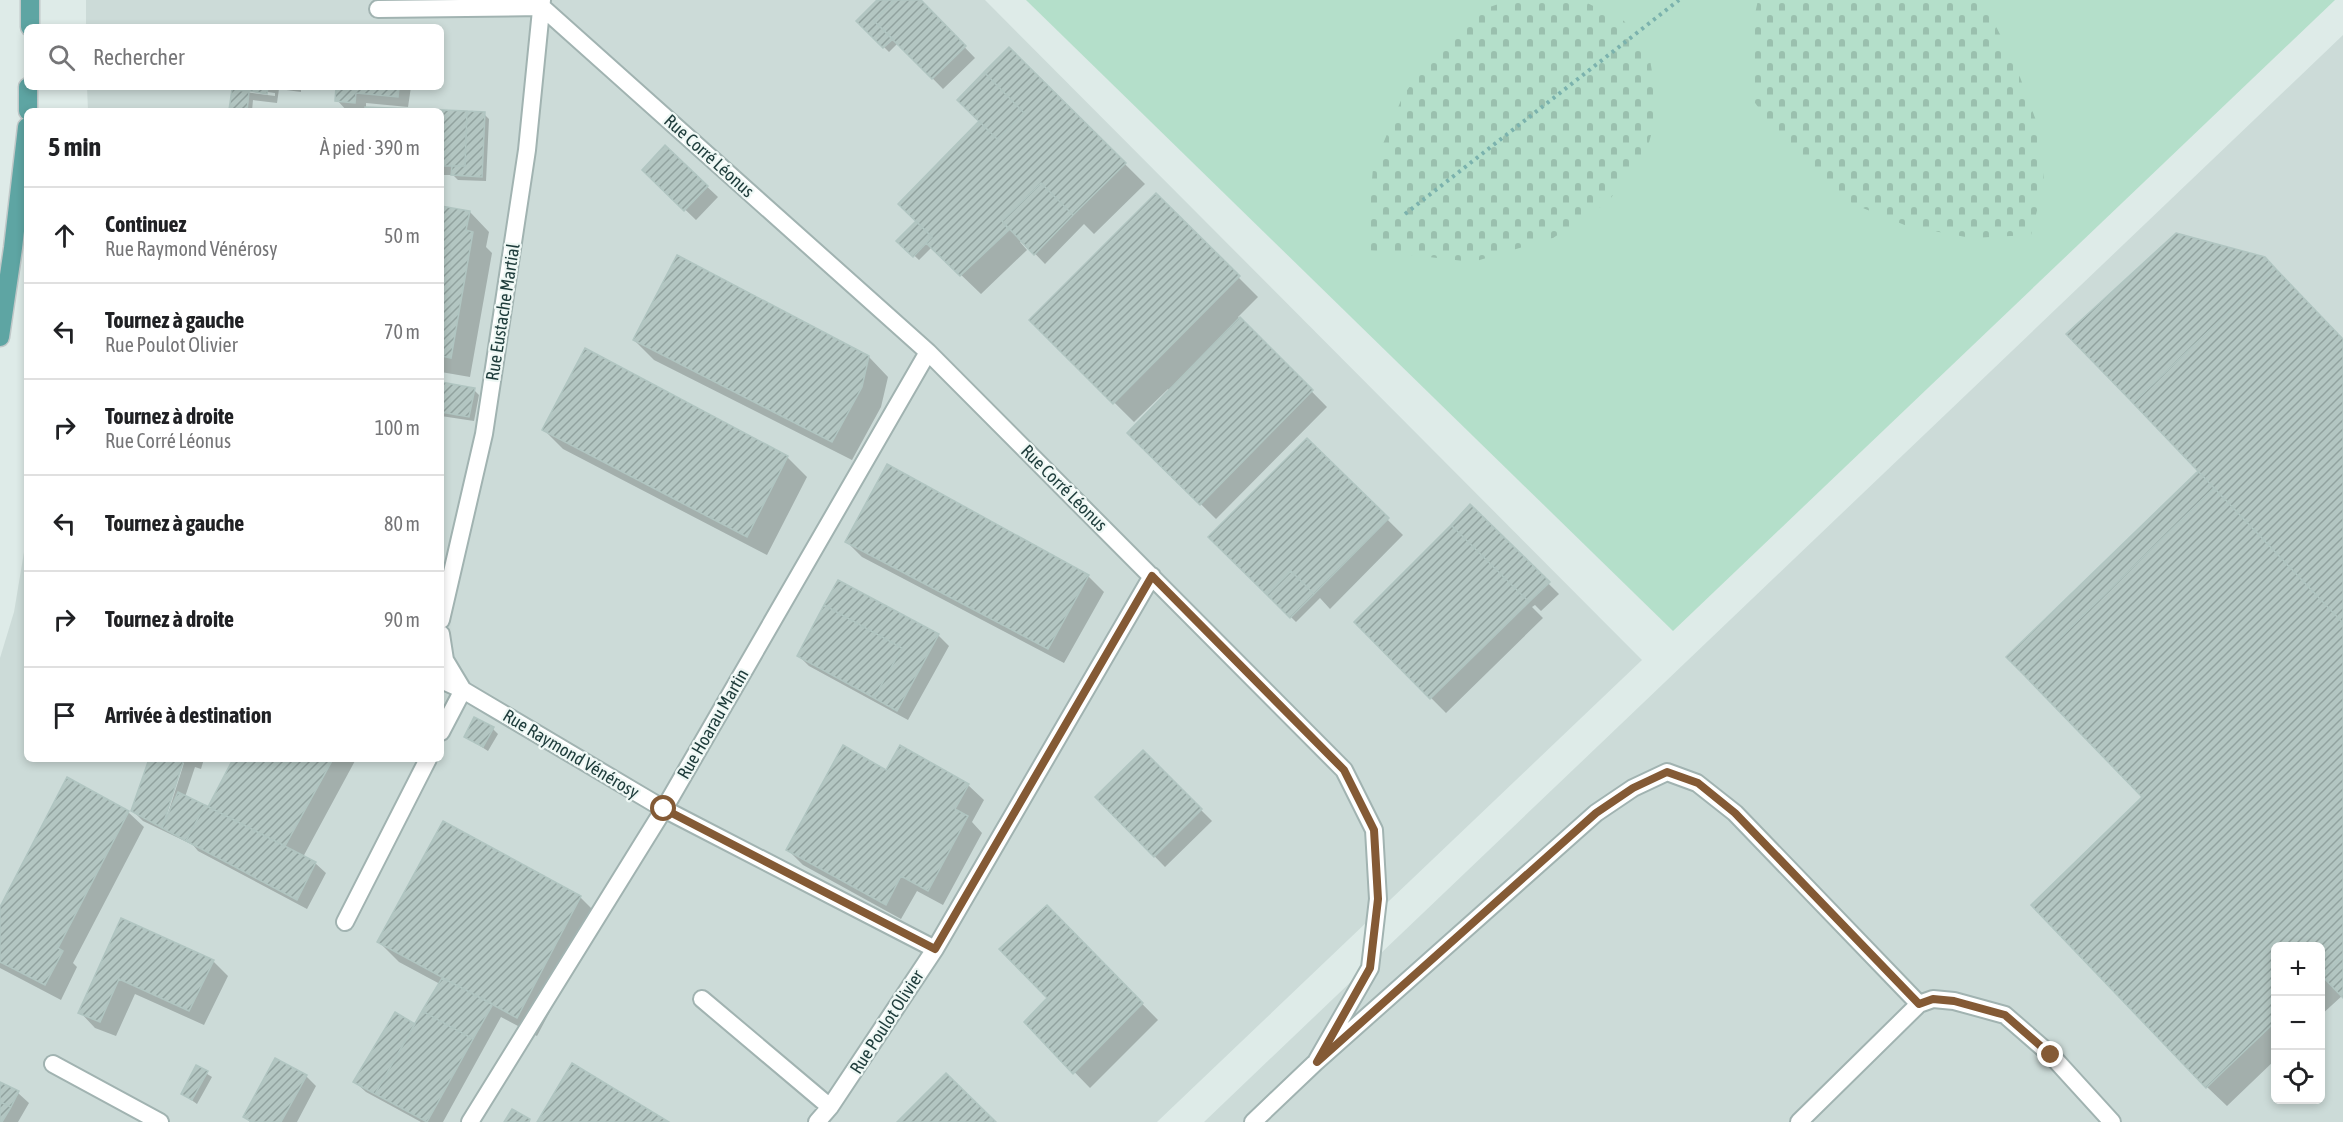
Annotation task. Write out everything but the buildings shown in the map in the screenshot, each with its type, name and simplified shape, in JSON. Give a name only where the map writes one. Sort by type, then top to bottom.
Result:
[{"type":"main road","points":[[30,0],[30,24]]},
{"type":"main road","points":[[28,90],[28,108]]},
{"type":"main road","points":[[0,337],[24,153]]},
{"type":"lane","points":[[378,9],[542,3]]},
{"type":"lane","name":"Rue Corré Léonus","points":[[542,3],[928,352],[1344,770],[1374,830],[1378,899],[1370,968],[1317,1062]]},
{"type":"lane","name":"Rue Eustache Martial","points":[[444,607],[484,434],[528,150],[542,3]]},
{"type":"lane","name":"Rue Hoarau Martin","points":[[470,1122],[664,809],[928,352]]},
{"type":"lane","name":"Rue Poulot Olivier","points":[[817,1122],[830,1107],[935,949],[1152,576]]},
{"type":"lane","points":[[444,654],[445,660],[463,690],[444,726]]},
{"type":"lane","name":"Rue Raymond Vénérosy","points":[[444,681],[463,690],[664,809],[935,949]]},
{"type":"lane","points":[[345,922],[426,762]]},
{"type":"lane","points":[[1253,1122],[1596,813],[1633,788],[1667,772],[1698,783],[1735,813],[1919,1004]]},
{"type":"lane","points":[[702,999],[830,1107]]},
{"type":"lane","points":[[1798,1122],[1919,1004],[1933,999],[1954,1001],[2005,1015],[2051,1055],[2112,1122]]},
{"type":"lane","points":[[53,1064],[155,1121]]},
{"type":"path","points":[[1405,214],[1679,0]]},
{"type":"shaded area","points":[[86,0],[985,0],[1642,660],[1157,1122],[0,1122],[0,658],[14,612],[24,552],[24,762],[444,762],[444,108],[88,108],[87,90],[444,90],[444,24],[86,24]]},
{"type":"shaded area","points":[[2343,35],[2343,1122],[1204,1122]]},
{"type":"green space","points":[[1026,0],[2335,0],[1673,631]]},
{"type":"green space","points":[[1510,0],[1581,0],[1624,21],[1649,53],[1658,110],[1648,146],[1608,202],[1553,238],[1473,262],[1366,250],[1373,168],[1402,98],[1431,54],[1481,10]]},
{"type":"green space","points":[[1758,0],[1979,0],[1987,8],[2017,69],[2038,126],[2044,182],[2031,235],[1971,238],[1907,226],[1853,204],[1794,156],[1750,96],[1749,42]]},
{"type":"route","points":[[664,809],[935,949],[1152,576],[1344,770],[1374,830],[1378,899],[1370,968],[1317,1062],[1596,813],[1633,788],[1667,772],[1698,783],[1735,813],[1919,1004],[1933,999],[1954,1001],[2005,1015],[2051,1055]]}]
